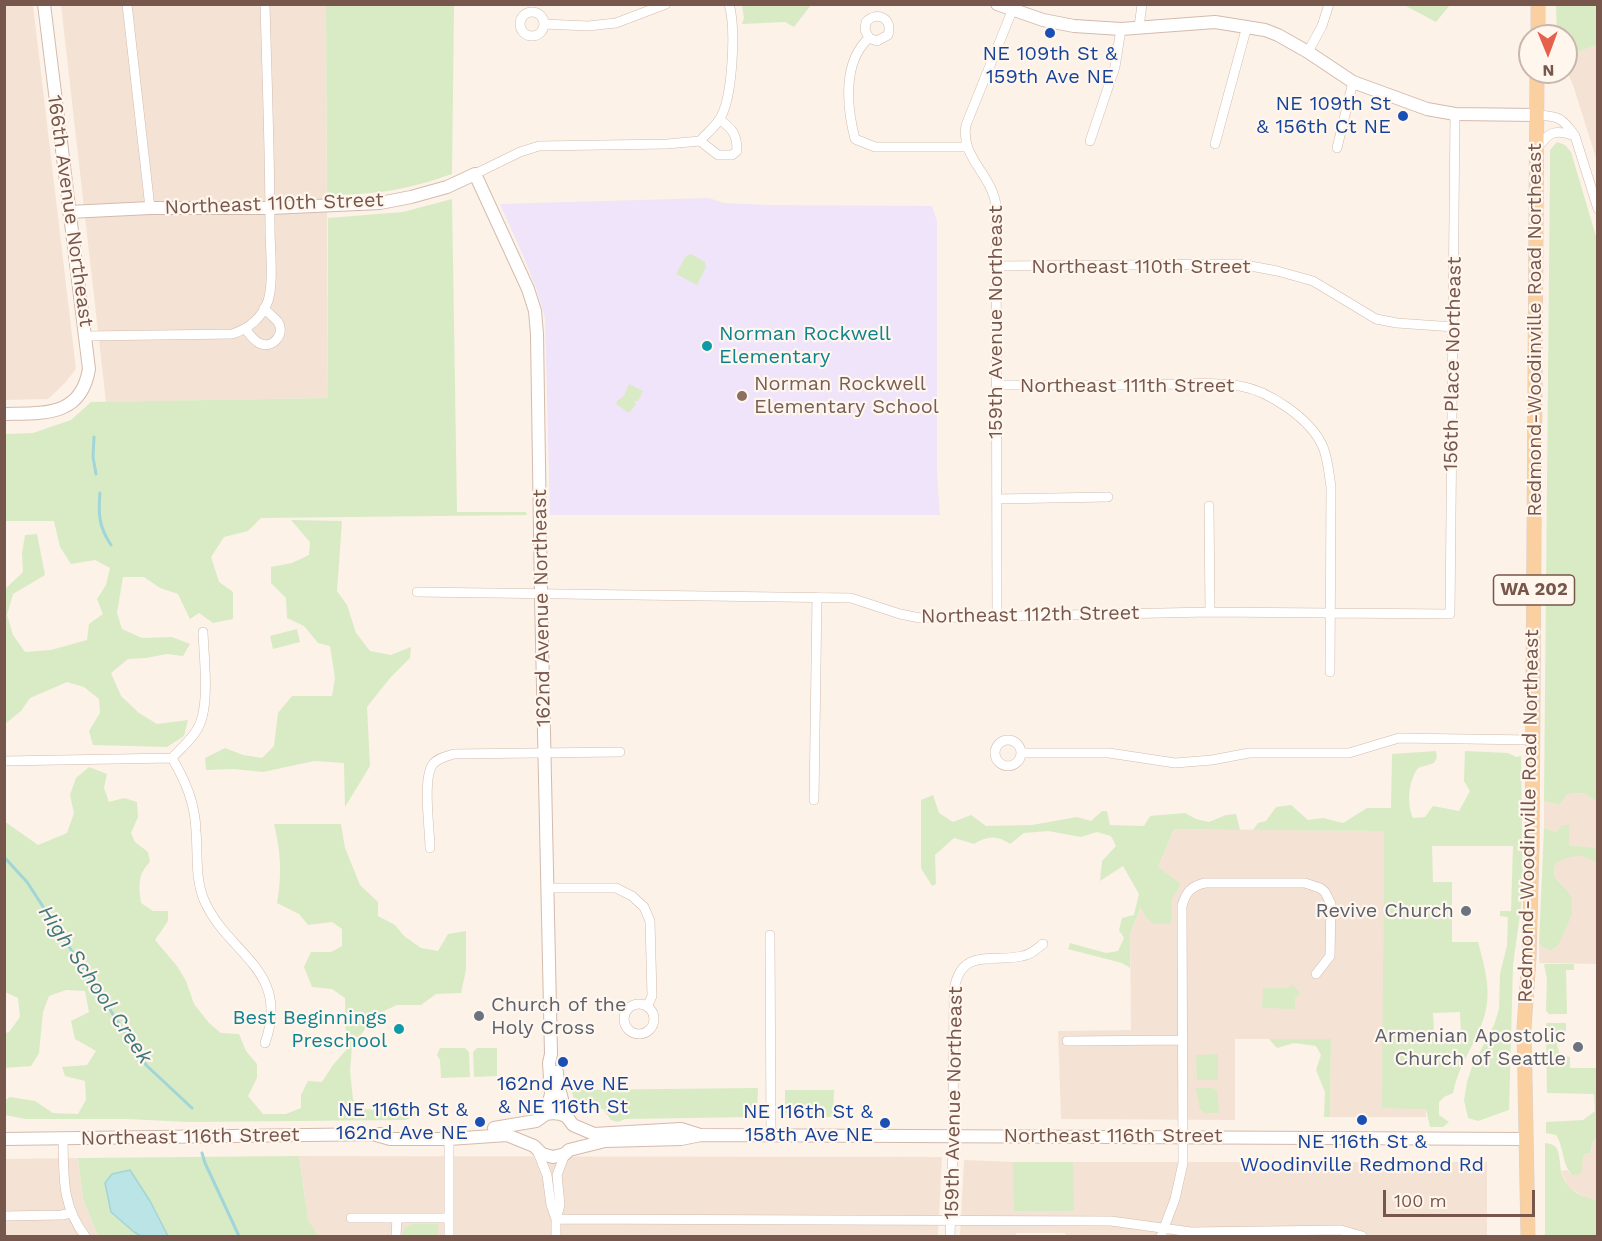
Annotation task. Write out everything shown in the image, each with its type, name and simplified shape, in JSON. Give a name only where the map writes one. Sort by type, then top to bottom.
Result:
[{"type":"main road","points":[[1538,4],[1538,24]]},
{"type":"main road","name":"Redmond-Woodinville Road Northeast","points":[[1528,1236],[1525,1009],[1532,869],[1537,84]]},
{"type":"street","name":"166th Avenue Northeast","points":[[4,414],[50,412],[64,408],[82,392],[89,369],[87,336],[69,212],[44,4]]},
{"type":"street","points":[[127,4],[150,208]]},
{"type":"street","points":[[87,336],[223,335],[245,329],[257,319],[264,308],[270,290],[265,4]]},
{"type":"street","points":[[544,24],[588,26],[616,23],[666,4]]},
{"type":"street","points":[[474,174],[520,152],[539,146],[667,144],[700,141],[720,120],[728,97],[732,30],[729,4]]},
{"type":"street","points":[[997,4],[1043,20],[1074,26],[1121,28],[1215,22],[1247,26],[1278,34],[1353,82],[1427,109],[1455,114],[1536,115],[1561,118],[1575,136],[1598,208]]},
{"type":"street","points":[[1139,27],[1142,4]]},
{"type":"street","points":[[1308,52],[1322,26],[1329,4]]},
{"type":"street","points":[[869,38],[860,46],[849,76],[851,123],[855,139],[875,147],[966,147],[964,135],[966,125],[1012,11]]},
{"type":"street","points":[[1215,144],[1247,26]]},
{"type":"street","points":[[1090,141],[1115,67],[1121,28]]},
{"type":"street","points":[[1337,148],[1353,82]]},
{"type":"street","name":"156th Place Northeast","points":[[1450,614],[1455,114]]},
{"type":"street","points":[[700,141],[718,155],[732,155],[736,151],[736,137],[720,120]]},
{"type":"street","points":[[1536,151],[1546,137],[1553,132],[1562,131],[1575,136]]},
{"type":"street","name":"159th Avenue Northeast","points":[[966,147],[994,192],[996,205],[997,615]]},
{"type":"street","name":"Northeast 110th Street","points":[[69,212],[150,208],[270,207],[391,201],[447,187],[474,174]]},
{"type":"street","name":"162nd Avenue Northeast","points":[[474,174],[528,290],[535,311],[537,334],[551,1054],[550,1094],[541,1117]]},
{"type":"street","name":"Northeast 110th Street","points":[[996,266],[1240,264],[1313,281],[1376,319],[1397,323],[1454,327]]},
{"type":"street","points":[[245,329],[259,343],[268,344],[276,340],[280,334],[279,326],[264,308]]},
{"type":"street","name":"Northeast 111th Street","points":[[997,386],[1241,386],[1264,394],[1288,407],[1322,445],[1329,469],[1332,614],[1330,672]]},
{"type":"street","points":[[997,499],[1108,497]]},
{"type":"street","points":[[1209,506],[1210,612]]},
{"type":"street","name":"Northeast 112th Street","points":[[417,592],[851,598],[920,618],[1210,612],[1450,614]]},
{"type":"street","points":[[814,800],[817,597]]},
{"type":"street","points":[[4,761],[172,758],[201,723],[204,704],[203,632]]},
{"type":"street","points":[[1021,753],[1109,753],[1175,763],[1204,761],[1249,753],[1350,753],[1399,738],[1532,740]]},
{"type":"street","points":[[430,848],[428,775],[434,764],[441,758],[454,754],[620,752]]},
{"type":"street","points":[[172,758],[186,781],[193,802],[198,881],[203,897],[210,912],[250,959],[263,979],[271,999],[271,1025],[265,1043]]},
{"type":"street","points":[[1162,1233],[1175,1199],[1183,1163],[1182,906],[1185,896],[1190,889],[1205,882],[1305,884],[1324,891],[1331,904],[1330,956],[1316,974]]},
{"type":"street","points":[[547,888],[616,888],[632,896],[644,907],[650,921],[652,996],[647,1007]]},
{"type":"street","points":[[770,935],[771,1135]]},
{"type":"street","name":"159th Avenue Northeast","points":[[950,1236],[954,990],[960,971],[972,961],[981,958],[1021,957],[1030,954],[1043,944]]},
{"type":"street","points":[[1067,1041],[1183,1040]]},
{"type":"street","name":"162nd Avenue Northeast","points":[[551,1054],[556,1061],[558,1085],[570,1121]]},
{"type":"street","name":"Northeast 116th Street","points":[[449,1136],[513,1126],[554,1113],[594,1134],[681,1129],[701,1135]]},
{"type":"street","points":[[541,1117],[532,1129],[531,1137],[547,1175],[550,1205],[556,1219]]},
{"type":"street","points":[[556,1236],[556,1219],[560,1205],[557,1174],[575,1138],[570,1121]]},
{"type":"street","name":"Northeast 116th Street","points":[[4,1139],[390,1133],[449,1136],[507,1135],[535,1148],[542,1154],[553,1157],[605,1141],[681,1139],[701,1135],[1525,1139]]},
{"type":"street","points":[[449,1136],[449,1236]]},
{"type":"street","points":[[63,1138],[64,1187],[71,1213],[85,1236]]},
{"type":"street","points":[[4,1216],[71,1213]]},
{"type":"street","points":[[351,1218],[449,1218]]},
{"type":"street","points":[[396,1236],[397,1218]]},
{"type":"street","points":[[556,1219],[1111,1221],[1162,1233],[1341,1230],[1362,1236]]},
{"type":"shaded area","points":[[4,5],[33,5],[76,369],[48,399],[5,400]]},
{"type":"shaded area","points":[[61,5],[326,5],[328,398],[106,402]]},
{"type":"shaded area","points":[[1597,45],[1597,161],[1573,84],[1578,84],[1578,51]]},
{"type":"shaded area","name":"Norman Rockwell Elementary School","points":[[709,198],[723,203],[766,205],[932,206],[937,221],[937,474],[940,515],[550,515],[545,318],[525,260],[500,204]]},
{"type":"shaded area","points":[[1584,793],[1597,802],[1597,848],[1569,845],[1557,832],[1544,828],[1544,801],[1559,805],[1566,794]]},
{"type":"shaded area","points":[[1174,829],[1384,831],[1383,1039],[1428,1040],[1426,1117],[1330,1117],[1331,1039],[1235,1039],[1235,1120],[1061,1119],[1058,1031],[1131,1030],[1130,934]]},
{"type":"shaded area","points":[[1580,855],[1598,863],[1597,964],[1539,963],[1539,944],[1550,951],[1558,946],[1563,933],[1561,884],[1554,876],[1555,864],[1564,857]]},
{"type":"shaded area","points":[[1597,1135],[1597,1200],[1588,1199],[1568,1187],[1561,1171],[1567,1170],[1572,1175],[1583,1155],[1591,1153],[1592,1144]]},
{"type":"shaded area","points":[[299,1156],[942,1157],[938,1236],[318,1236],[308,1219]]},
{"type":"shaded area","points":[[78,1158],[83,1199],[98,1236],[5,1236],[4,1159]]},
{"type":"shaded area","points":[[964,1160],[1013,1162],[1487,1162],[1487,1236],[1066,1236],[1065,1233],[1016,1233],[1016,1236],[960,1236]]},
{"type":"green space","points":[[742,4],[811,5],[794,27],[785,22],[742,24],[744,18]]},
{"type":"green space","points":[[326,5],[454,5],[452,174],[390,190],[327,195]]},
{"type":"green space","points":[[1404,5],[1450,5],[1436,22]]},
{"type":"green space","points":[[1556,5],[1597,5],[1597,45],[1578,52],[1578,24],[1557,24]]},
{"type":"green space","points":[[1557,142],[1565,145],[1571,152],[1598,243],[1597,802],[1584,793],[1567,794],[1559,805],[1544,801],[1550,150]]},
{"type":"green space","points":[[452,199],[457,512],[526,512],[527,515],[261,518],[248,531],[224,537],[211,557],[219,582],[233,592],[233,619],[213,623],[199,613],[190,619],[178,594],[160,588],[144,577],[123,577],[117,613],[122,629],[142,638],[172,637],[190,644],[183,656],[167,654],[128,659],[111,673],[121,696],[139,713],[157,724],[188,720],[184,736],[167,747],[93,745],[89,731],[100,713],[99,699],[84,687],[67,682],[30,698],[21,711],[5,724],[5,589],[23,572],[22,553],[25,535],[37,534],[45,575],[13,594],[7,615],[13,635],[25,652],[51,650],[87,640],[89,624],[103,614],[97,599],[106,585],[110,568],[95,560],[71,564],[60,547],[54,521],[5,521],[5,434],[33,433],[71,420],[91,402],[328,398],[328,218],[403,212]]},
{"type":"green space","points":[[691,254],[705,262],[706,267],[697,285],[676,274],[686,256]]},
{"type":"green space","points":[[629,384],[643,391],[638,401],[634,401],[636,404],[629,413],[616,404],[624,396]]},
{"type":"green space","points":[[291,520],[342,521],[337,591],[347,605],[356,633],[370,651],[391,655],[411,647],[410,658],[390,678],[367,707],[370,766],[345,807],[344,763],[314,761],[263,772],[233,769],[206,770],[205,758],[225,748],[243,755],[262,758],[274,746],[278,713],[292,696],[332,696],[335,678],[330,646],[318,643],[304,626],[287,618],[286,598],[271,583],[271,567],[292,563],[309,555],[310,542]]},
{"type":"green space","points":[[297,629],[300,642],[273,649],[270,636]]},
{"type":"green space","points":[[1436,751],[1437,757],[1434,763],[1418,768],[1412,779],[1409,799],[1413,818],[1425,817],[1433,806],[1459,811],[1470,791],[1464,781],[1465,751],[1508,753],[1516,757],[1521,756],[1523,893],[1513,965],[1509,1110],[1478,1121],[1468,1118],[1464,1100],[1472,1067],[1494,1025],[1499,1009],[1500,974],[1507,945],[1508,917],[1500,916],[1500,911],[1511,911],[1513,846],[1432,846],[1433,882],[1452,882],[1452,942],[1478,942],[1486,977],[1487,998],[1483,1021],[1460,1070],[1453,1093],[1439,1102],[1439,1115],[1449,1122],[1443,1127],[1430,1127],[1426,1109],[1382,1108],[1384,831],[1253,830],[1258,823],[1266,821],[1276,807],[1291,805],[1308,820],[1323,818],[1343,823],[1367,808],[1391,808],[1392,754]],"holes":[[[1460,1012],[1461,1032],[1434,1032],[1433,1013]]]},
{"type":"green space","points":[[89,767],[107,774],[104,788],[109,802],[124,798],[137,802],[138,817],[131,833],[135,842],[148,852],[150,862],[141,876],[141,903],[153,911],[168,911],[168,921],[155,940],[177,966],[186,981],[194,1004],[209,1023],[221,1033],[239,1034],[246,1051],[257,1064],[257,1078],[248,1096],[263,1114],[286,1114],[301,1108],[301,1095],[308,1081],[322,1082],[346,1050],[345,998],[332,989],[312,987],[304,967],[311,952],[331,952],[342,946],[342,929],[332,922],[308,925],[299,914],[277,903],[280,864],[274,824],[341,824],[345,848],[360,885],[378,902],[378,916],[395,925],[404,936],[421,948],[438,951],[448,934],[466,931],[466,970],[461,993],[436,994],[421,1005],[397,1005],[375,1015],[352,1047],[350,1070],[353,1100],[359,1102],[364,1109],[410,1110],[416,1112],[413,1117],[405,1120],[188,1122],[127,1119],[26,1119],[5,1115],[5,1100],[10,1097],[35,1101],[53,1113],[78,1114],[86,1100],[85,1081],[65,1076],[62,1067],[87,1065],[96,1051],[75,1039],[71,1021],[89,1012],[85,991],[66,990],[49,996],[43,1012],[39,1053],[31,1066],[5,1068],[5,1033],[9,1032],[20,1017],[18,998],[5,992],[4,821],[38,845],[67,833],[74,813],[70,795],[76,778]]},
{"type":"green space","points":[[933,795],[939,813],[953,822],[971,815],[986,826],[1032,825],[1077,817],[1091,821],[1102,811],[1107,811],[1110,825],[1144,826],[1150,816],[1185,813],[1209,822],[1226,815],[1236,814],[1240,830],[1174,829],[1158,867],[1181,884],[1172,899],[1171,924],[1153,924],[1145,916],[1141,907],[1130,934],[1130,968],[1122,963],[1068,949],[1070,943],[1106,953],[1118,951],[1124,938],[1119,930],[1122,918],[1134,915],[1139,894],[1123,866],[1100,881],[1102,861],[1116,846],[1111,836],[1097,832],[1081,837],[1048,831],[1024,833],[1010,844],[996,838],[983,839],[974,844],[954,838],[935,855],[936,884],[932,886],[921,868],[921,800]]},
{"type":"green space","points":[[1562,825],[1569,825],[1569,845],[1597,848],[1597,863],[1587,857],[1576,856],[1565,858],[1555,864],[1554,876],[1571,896],[1572,914],[1558,946],[1550,951],[1539,944],[1544,828],[1557,832]]},
{"type":"green space","points":[[1544,964],[1574,964],[1574,970],[1566,970],[1567,1014],[1549,1014],[1546,1011],[1547,979]]},
{"type":"green space","points":[[1293,985],[1300,993],[1295,998],[1295,1009],[1262,1008],[1263,988],[1287,988]]},
{"type":"green space","points":[[1546,1023],[1566,1023],[1566,1033],[1561,1033],[1557,1045],[1560,1055],[1570,1057],[1570,1068],[1597,1068],[1597,1135],[1592,1144],[1591,1153],[1583,1155],[1582,1172],[1577,1175],[1572,1175],[1569,1171],[1556,1135],[1546,1133],[1546,1122],[1583,1120],[1595,1111],[1594,1094],[1547,1093]]},
{"type":"green space","points":[[1269,1039],[1331,1039],[1330,1117],[1324,1117],[1325,1092],[1316,1070],[1321,1055],[1316,1046],[1294,1043],[1277,1048]]},
{"type":"green space","points":[[440,1048],[465,1048],[469,1052],[470,1077],[441,1078],[440,1060],[437,1055]]},
{"type":"green space","points":[[477,1048],[497,1048],[497,1076],[474,1077],[473,1052]]},
{"type":"green space","points":[[1218,1054],[1218,1080],[1197,1080],[1196,1055]]},
{"type":"green space","points":[[758,1088],[757,1112],[754,1117],[625,1119],[618,1122],[611,1120],[603,1109],[577,1108],[571,1090]]},
{"type":"green space","points":[[1196,1088],[1217,1090],[1219,1113],[1204,1113],[1200,1109]]},
{"type":"green space","points":[[785,1090],[834,1090],[833,1117],[790,1117],[785,1112]]},
{"type":"green space","points":[[1545,1143],[1557,1149],[1565,1182],[1582,1196],[1597,1200],[1597,1236],[1545,1236]]},
{"type":"green space","points":[[299,1156],[308,1219],[318,1236],[168,1236],[150,1201],[130,1170],[111,1212],[141,1236],[98,1236],[83,1199],[78,1158]]},
{"type":"green space","points":[[1013,1162],[1073,1162],[1074,1211],[1014,1211]]},
{"type":"green space","points":[[412,1224],[438,1224],[438,1236],[402,1236],[405,1227]]},
{"type":"water","points":[[130,1170],[150,1201],[168,1236],[141,1236],[111,1212],[105,1183],[112,1174]]},
{"type":"waterway","points":[[94,437],[93,457],[96,474]]},
{"type":"waterway","points":[[100,493],[100,520],[111,545]]},
{"type":"waterway","name":"High School Creek","points":[[4,857],[27,882],[146,1065],[192,1108]]},
{"type":"waterway","name":"High School Creek","points":[[202,1153],[239,1236]]},
{"type":"place","name":"NE 109th St & 159th Ave NE","points":[[1050,33]]},
{"type":"place","name":"NE 109th St & 156th Ct NE","points":[[1403,116]]},
{"type":"place","name":"Norman Rockwell Elementary","points":[[707,346]]},
{"type":"place","name":"Norman Rockwell Elementary School","points":[[742,396]]},
{"type":"place","name":"Revive Church","points":[[1466,911]]},
{"type":"place","name":"Church of the Holy Cross","points":[[479,1016]]},
{"type":"place","name":"Best Beginnings Preschool","points":[[399,1029]]},
{"type":"place","name":"Armenian Apostolic Church of Seattle","points":[[1578,1047]]},
{"type":"place","name":"162nd Ave NE & NE 116th St","points":[[563,1062]]},
{"type":"place","name":"NE 116th St & Woodinville Redmond Rd","points":[[1362,1120]]},
{"type":"place","name":"NE 116th St & 162nd Ave NE","points":[[480,1122]]},
{"type":"place","name":"NE 116th St & 158th Ave NE","points":[[885,1123]]}]
